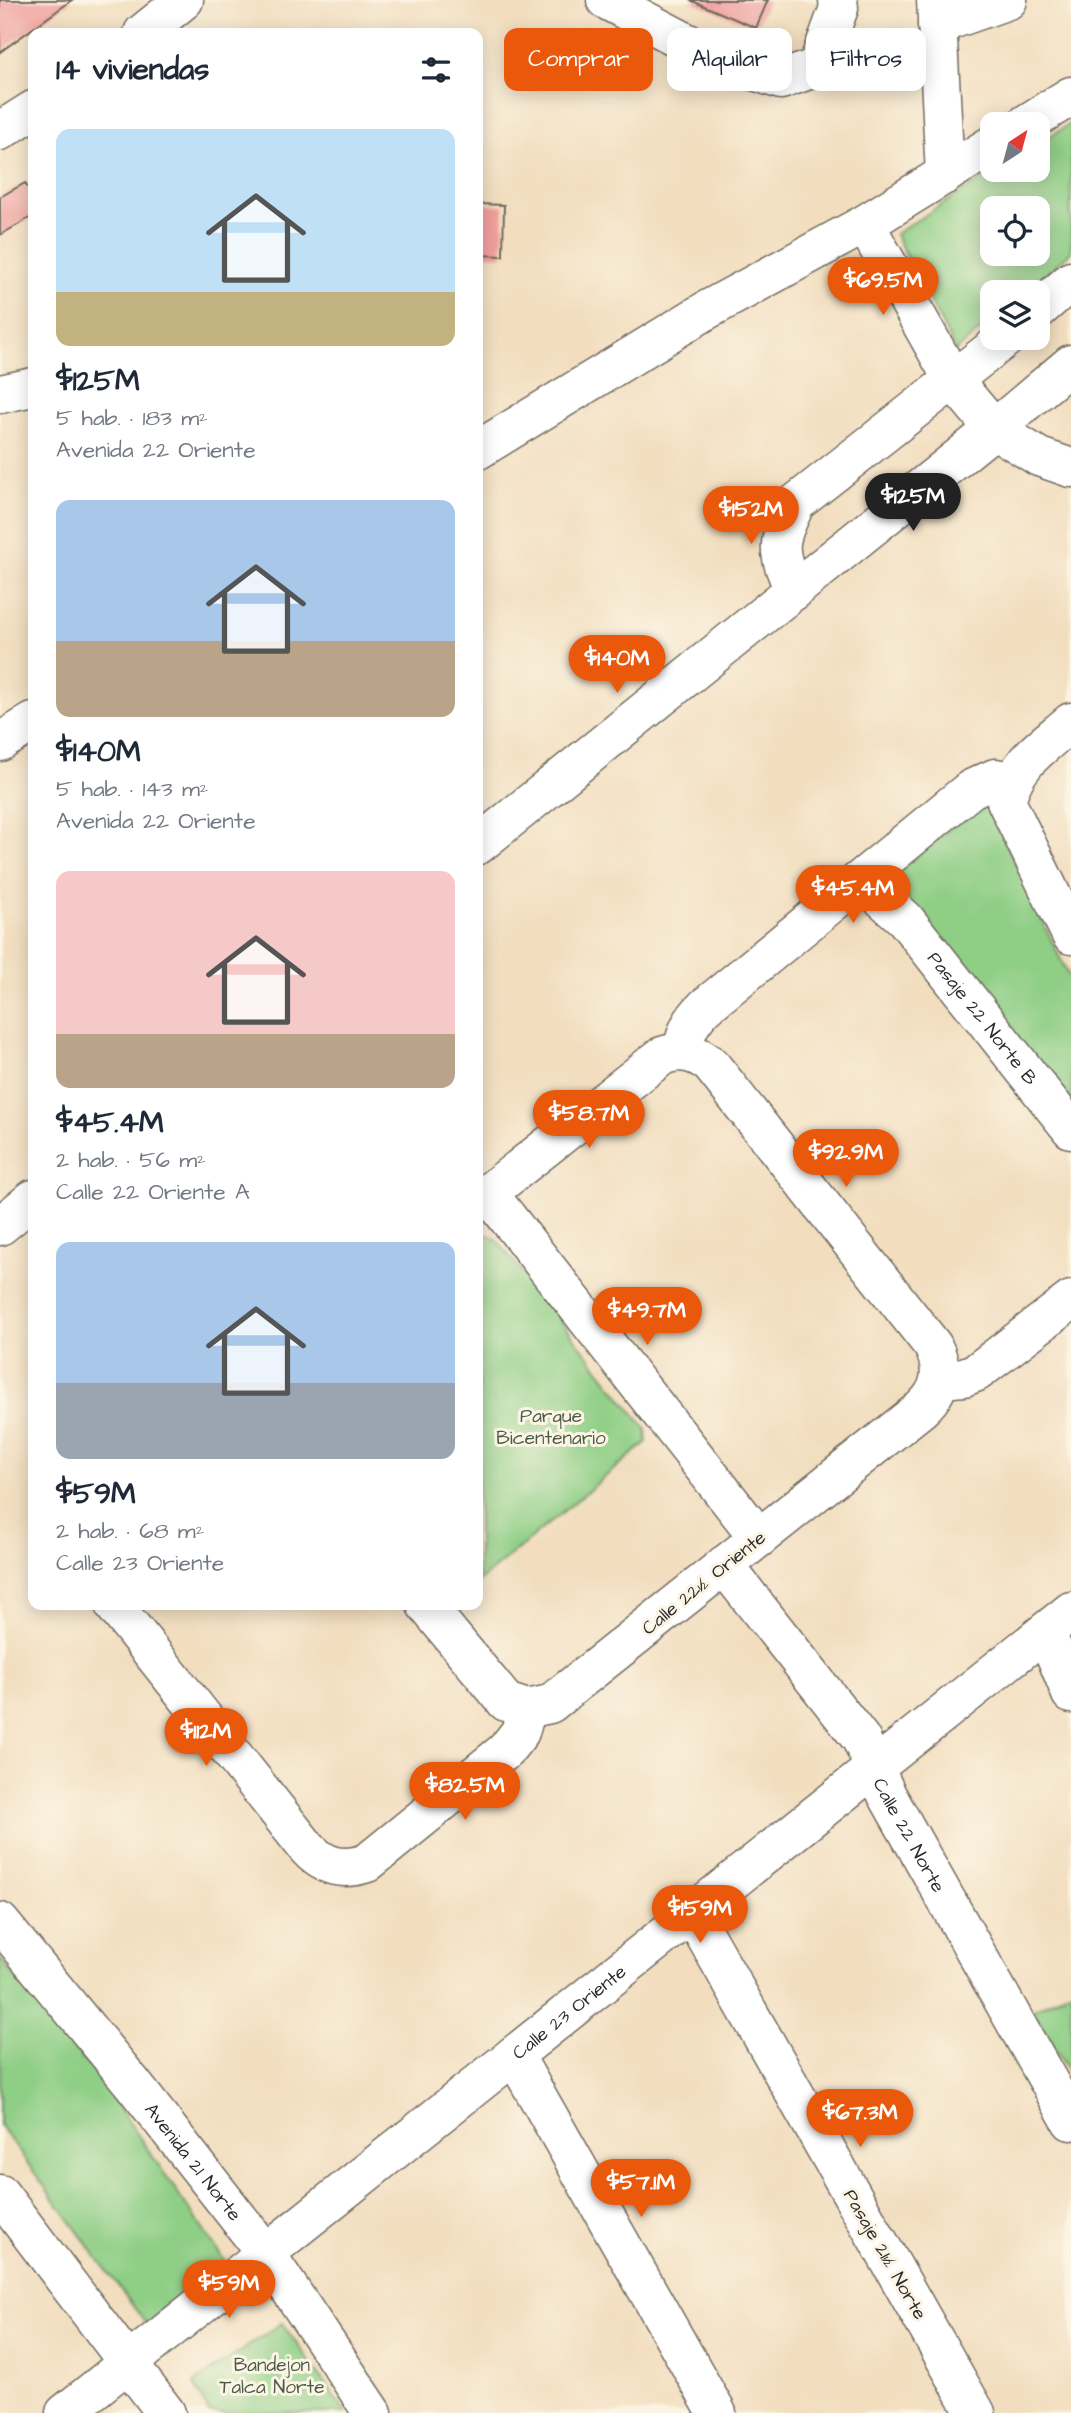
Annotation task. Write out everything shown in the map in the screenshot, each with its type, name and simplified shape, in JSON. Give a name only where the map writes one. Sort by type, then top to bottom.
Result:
[{"type":"street","points":[[149,28],[184,0]]},
{"type":"street","points":[[606,0],[718,59],[781,80],[817,67],[839,8],[838,0]]},
{"type":"street","points":[[945,175],[937,12],[1008,0]]},
{"type":"street","points":[[1045,112],[1071,96]]},
{"type":"street","points":[[0,131],[28,113]]},
{"type":"street","points":[[483,447],[707,310],[865,224],[980,153]]},
{"type":"street","points":[[865,224],[953,380],[994,429],[1039,457],[1071,468]]},
{"type":"street","points":[[1050,299],[1071,281]]},
{"type":"street","points":[[794,591],[781,561],[780,536],[796,503],[991,350]]},
{"type":"street","points":[[483,841],[1071,364]]},
{"type":"street","points":[[0,394],[28,388]]},
{"type":"street","points":[[1071,722],[1026,760],[1011,781],[1006,801],[1071,935]]},
{"type":"street","points":[[0,742],[28,725]]},
{"type":"street","points":[[683,1051],[689,1026],[705,1007],[971,789],[995,778],[1011,781]]},
{"type":"street","name":"Pasaje 22 Norte B","points":[[858,882],[877,894],[905,919],[1071,1129]]},
{"type":"street","points":[[759,1538],[483,1197],[653,1062],[672,1052],[683,1051],[703,1058],[711,1065],[925,1335],[938,1356],[940,1380],[964,1377],[977,1372],[1071,1300]]},
{"type":"street","points":[[0,1226],[28,1203]]},
{"type":"street","name":"Calle 22½ Oriente","points":[[527,1709],[550,1704],[724,1566],[921,1409],[937,1391],[940,1380]]},
{"type":"street","name":"Calle 22 Norte","points":[[724,1566],[861,1739],[887,1795],[1071,2121]]},
{"type":"street","points":[[118,1610],[312,1853],[329,1865],[342,1868],[367,1863],[505,1751],[520,1732],[527,1709],[506,1702],[498,1695],[430,1610]]},
{"type":"street","points":[[1058,1621],[1071,1694]]},
{"type":"street","name":"Calle 23 Oriente","points":[[65,2413],[1058,1621]]},
{"type":"street","name":"Pasaje 21½ Norte","points":[[692,1913],[976,2413]]},
{"type":"street","name":"Avenida 21 Norte","points":[[0,1922],[133,2084],[265,2252],[373,2413]]},
{"type":"street","points":[[514,2055],[717,2413]]},
{"type":"street","points":[[0,2194],[166,2413]]},
{"type":"green space","points":[[1071,123],[1071,252],[1038,280],[980,280],[980,330],[956,351],[895,234],[980,181],[1050,182],[1050,136]]},
{"type":"green space","points":[[985,800],[1071,981],[1071,1117],[886,881]]},
{"type":"green space","name":"Parque Bicentenario","points":[[483,1236],[496,1239],[646,1429],[647,1442],[483,1578]]},
{"type":"green space","points":[[0,1958],[98,2077],[226,2263],[150,2329],[0,2126]]},
{"type":"green space","points":[[1071,1990],[1071,2076],[1033,2011]]},
{"type":"green space","name":"Bandejon Talca Norte","points":[[282,2323],[346,2413],[209,2413],[194,2383]]},
{"type":"building","points":[[0,0],[72,0],[33,28],[28,28],[28,32],[0,52]]},
{"type":"building","points":[[690,0],[768,0],[756,28]]},
{"type":"building","points":[[25,183],[28,188],[28,219],[0,235],[0,197]]},
{"type":"building","points":[[483,204],[504,205],[503,256],[483,255]]}]
